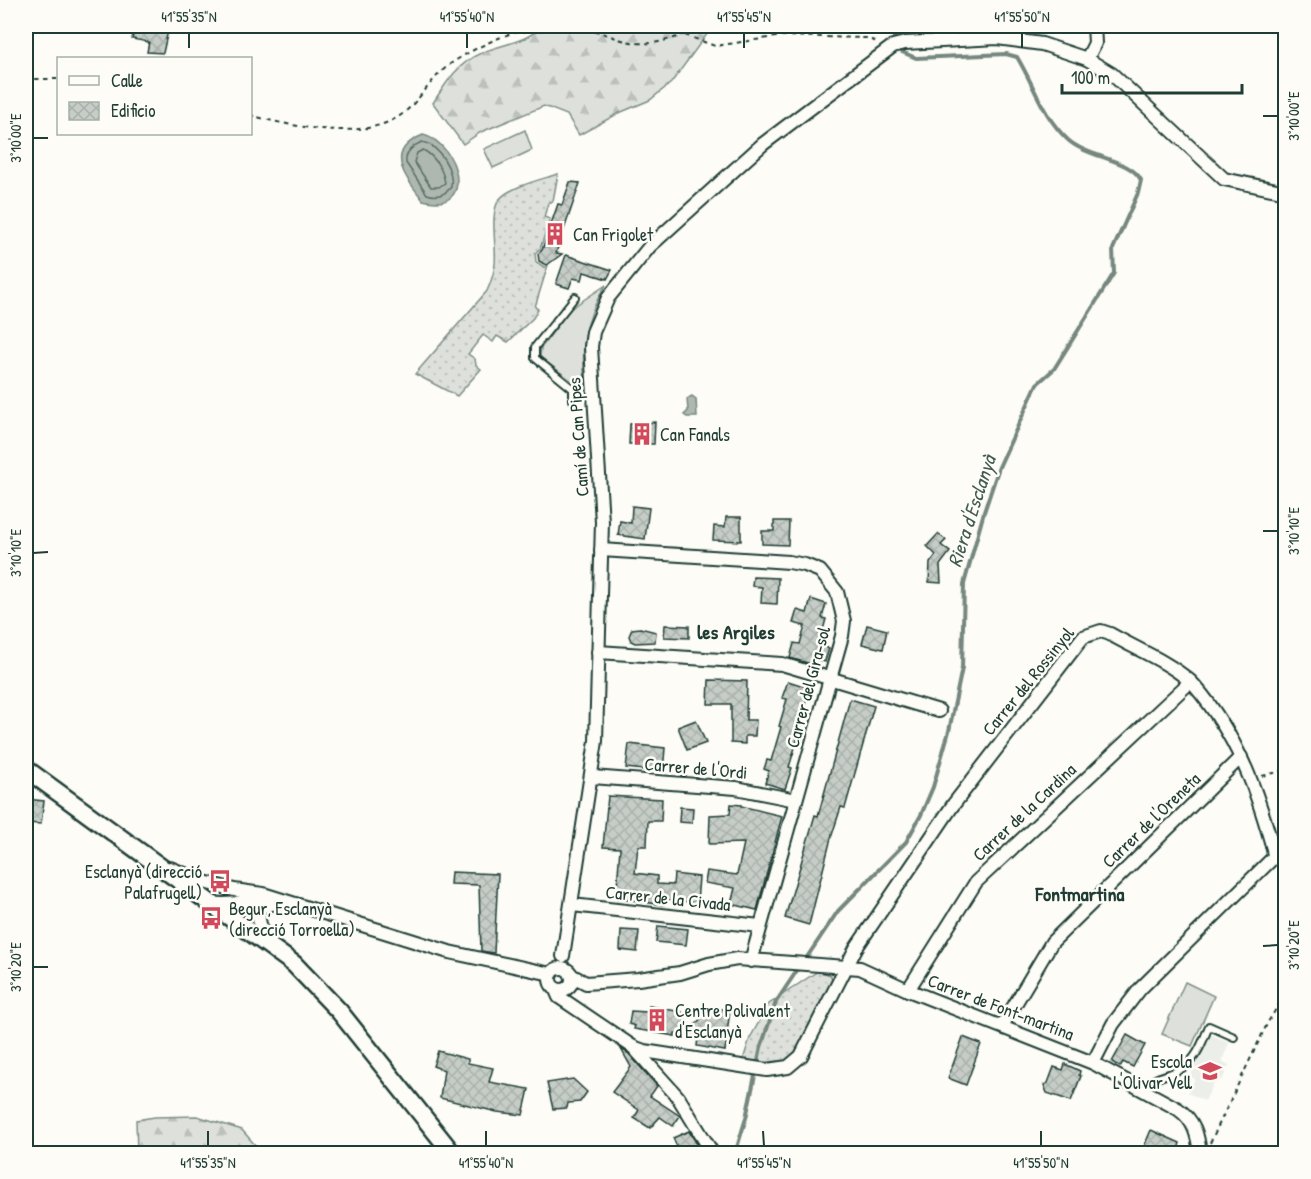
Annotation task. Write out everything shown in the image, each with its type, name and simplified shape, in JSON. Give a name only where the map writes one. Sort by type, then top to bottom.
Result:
[{"type":"street","points":[[1087,59],[1095,43],[1094,26]]},
{"type":"street","points":[[897,45],[997,38],[1042,44],[1087,59],[1112,74],[1224,179],[1286,192]]},
{"type":"street","name":"Camí de Can Pipes","points":[[552,979],[563,956],[596,741],[602,522],[591,347],[593,332],[608,298],[650,246],[754,152],[897,45]]},
{"type":"street","name":"Carrer del Gira-sol","points":[[601,550],[789,562],[820,571],[837,592],[844,621],[752,960]]},
{"type":"street","name":"Carrer del Rossinyol","points":[[663,1054],[765,1069],[788,1067],[801,1056],[856,948],[953,805],[1083,637],[1101,631],[1180,674],[1208,702],[1230,735],[1251,779],[1274,857],[1140,989],[1113,1024],[1093,1063]]},
{"type":"street","points":[[598,652],[782,664],[939,711]]},
{"type":"street","name":"Carrer de la Cardina","points":[[908,990],[976,882],[1190,682]]},
{"type":"street","name":"Carrer de l'Oreneta","points":[[1002,1026],[1052,942],[1241,757]]},
{"type":"street","points":[[26,770],[294,964],[339,1011],[453,1154]]},
{"type":"street","name":"Carrer de l'Ordi","points":[[592,777],[736,788],[796,800]]},
{"type":"street","points":[[147,858],[204,882],[234,890],[263,894],[449,952],[520,968],[552,979],[560,990],[568,988],[572,982],[563,956]]},
{"type":"street","points":[[234,890],[226,901],[225,910],[235,923]]},
{"type":"street","points":[[201,898],[226,905],[260,900],[282,901]]},
{"type":"street","points":[[274,950],[263,933],[258,914],[261,908],[282,901]]},
{"type":"street","name":"Carrer de la Civada","points":[[572,905],[760,926]]},
{"type":"street","name":"Carrer de Font-martina","points":[[571,974],[586,983],[616,981],[680,973],[725,960],[737,959],[830,965],[871,971],[908,990],[1093,1063],[1143,1090],[1188,1116],[1198,1137],[1200,1154]]},
{"type":"street","points":[[552,979],[560,968],[565,968],[571,974]]},
{"type":"street","points":[[552,979],[559,997],[633,1047],[659,1075],[678,1098],[713,1154]]},
{"type":"street","points":[[633,1047],[663,1054]]},
{"type":"street","points":[[659,1075],[653,1061],[655,1056],[663,1054]]},
{"type":"lane","points":[[573,400],[573,389],[535,358],[535,347],[575,297]]},
{"type":"lane","points":[[1143,1090],[1153,1079],[1180,1069],[1193,1059],[1209,1026],[1234,1037]]},
{"type":"path","points":[[252,115],[312,130],[362,129],[385,124],[404,113],[448,66],[484,45],[517,32],[591,30],[645,44],[685,34],[700,26]]},
{"type":"path","points":[[685,34],[715,46],[782,36],[866,38],[897,45]]},
{"type":"path","points":[[26,79],[57,79]]},
{"type":"path","points":[[1251,779],[1282,771]]},
{"type":"path","points":[[1210,1143],[1268,1022],[1286,993]]},
{"type":"shaded area","name":"Escola L'Olivar Vell","points":[[1210,1034],[1229,1043],[1222,1061],[1229,1065],[1222,1080],[1216,1078],[1205,1101],[1188,1093],[1195,1079],[1190,1076]]},
{"type":"green space","points":[[541,26],[717,26],[710,30],[671,83],[650,100],[619,113],[579,135],[567,115],[544,106],[481,132],[463,144],[433,103],[453,74],[473,57],[521,40]]},
{"type":"green space","points":[[525,130],[532,150],[493,168],[484,149]]},
{"type":"green space","points":[[558,174],[553,201],[548,203],[544,217],[550,219],[540,249],[535,253],[536,262],[544,267],[548,265],[535,307],[538,309],[533,318],[508,342],[497,336],[493,342],[483,335],[468,354],[475,359],[476,365],[481,369],[457,396],[415,374],[487,291],[495,268],[494,214],[499,200],[518,187]]},
{"type":"green space","points":[[606,285],[591,314],[584,341],[587,400],[578,397],[577,385],[540,357],[541,348],[570,309]]},
{"type":"green space","points":[[818,971],[831,975],[832,982],[804,1040],[796,1050],[788,1059],[776,1065],[743,1060],[750,1038],[769,1004]]},
{"type":"green space","points":[[1185,982],[1214,996],[1192,1046],[1162,1034]]},
{"type":"green space","points":[[197,1116],[242,1130],[262,1153],[137,1153],[136,1120]]},
{"type":"water","points":[[423,135],[436,141],[446,151],[457,176],[456,188],[451,197],[440,202],[423,200],[401,165],[404,149],[411,141]]},
{"type":"water","points":[[692,396],[696,399],[697,417],[687,417],[684,415],[688,411],[687,399]]},
{"type":"building","points":[[135,26],[169,26],[163,53],[147,52],[149,42],[132,39]]},
{"type":"building","name":"Can Frigolet","points":[[570,182],[580,183],[556,253],[562,254],[547,265],[539,261],[538,254],[542,250],[558,204],[562,205]]},
{"type":"building","name":"Can Frigolet","points":[[566,255],[612,270],[607,279],[584,272],[582,280],[573,278],[569,288],[556,284]]},
{"type":"building","name":"Can Fanals","points":[[655,422],[654,444],[629,444],[630,424]]},
{"type":"building","points":[[632,506],[649,508],[645,539],[618,535],[620,521],[631,523]]},
{"type":"building","points":[[726,517],[741,517],[741,541],[713,540],[714,526],[725,527]]},
{"type":"building","points":[[774,521],[789,521],[788,545],[762,544],[762,531],[774,531]]},
{"type":"building","points":[[938,534],[946,540],[941,545],[950,552],[940,565],[941,583],[929,582],[930,563],[936,555],[927,546]]},
{"type":"building","points":[[753,577],[778,578],[777,604],[761,603],[762,587],[752,586]]},
{"type":"building","points":[[811,599],[826,604],[822,618],[826,619],[819,645],[829,648],[825,662],[820,660],[818,666],[790,658],[794,643],[800,644],[805,626],[793,623],[797,610],[807,613]]},
{"type":"building","points":[[665,625],[689,626],[689,638],[664,637]]},
{"type":"building","points":[[867,625],[887,630],[883,649],[862,644]]},
{"type":"building","points":[[640,628],[656,632],[655,642],[635,643],[631,641],[629,636],[632,629]]},
{"type":"building","points":[[709,680],[747,681],[746,720],[756,720],[755,736],[745,736],[745,744],[731,743],[731,704],[708,704]]},
{"type":"building","points":[[788,681],[810,688],[803,711],[806,712],[789,767],[792,768],[785,789],[765,783],[769,771],[764,769],[767,760],[771,761],[781,727],[779,726],[787,699],[782,698]]},
{"type":"building","points":[[850,699],[874,706],[845,808],[841,807],[831,838],[809,925],[785,918],[815,815],[818,816]]},
{"type":"building","points":[[696,720],[706,743],[687,750],[678,727]]},
{"type":"building","points":[[629,744],[665,748],[663,772],[626,768]]},
{"type":"building","points":[[608,796],[662,799],[661,821],[648,821],[647,846],[638,846],[635,873],[657,876],[657,884],[673,885],[674,874],[699,877],[697,903],[665,899],[664,905],[616,899],[620,848],[603,847]]},
{"type":"building","points":[[26,799],[44,801],[41,824],[26,823]]},
{"type":"building","points":[[731,804],[782,816],[757,910],[731,904],[735,888],[705,883],[707,871],[737,875],[744,843],[709,844],[710,815],[730,814]]},
{"type":"building","points":[[680,807],[693,808],[692,823],[679,822]]},
{"type":"building","points":[[451,872],[498,874],[494,953],[481,951],[479,885],[450,884]]},
{"type":"building","points":[[658,926],[688,929],[686,945],[656,942]]},
{"type":"building","points":[[621,930],[639,931],[637,952],[620,950]]},
{"type":"building","name":"Centre Polivalent d'Esclanyà","points":[[649,1006],[682,1012],[681,1015],[686,1016],[683,1034],[675,1033],[675,1036],[634,1029],[635,1026],[629,1024],[631,1011],[648,1012]]},
{"type":"building","points":[[713,1009],[730,1009],[725,1051],[697,1046],[698,1037],[686,1035],[704,1015]]},
{"type":"building","points":[[1127,1035],[1145,1045],[1133,1067],[1123,1062],[1120,1067],[1112,1062]]},
{"type":"building","points":[[963,1037],[981,1044],[966,1085],[948,1078]]},
{"type":"building","points":[[621,1049],[628,1053],[657,1086],[650,1096],[680,1116],[673,1126],[660,1117],[650,1128],[634,1118],[639,1110],[612,1092],[631,1067]]},
{"type":"building","points":[[438,1051],[468,1059],[468,1063],[493,1068],[489,1082],[529,1089],[523,1115],[497,1112],[440,1098],[444,1070],[433,1066]]},
{"type":"building","points":[[1065,1064],[1080,1071],[1081,1076],[1071,1101],[1047,1093],[1044,1085],[1048,1083],[1054,1067],[1063,1070]]},
{"type":"building","points":[[573,1079],[587,1092],[580,1102],[568,1103],[567,1108],[553,1109],[547,1083]]},
{"type":"building","points":[[1151,1130],[1180,1143],[1177,1154],[1154,1154],[1143,1149]]},
{"type":"building","points":[[689,1131],[703,1154],[680,1154],[673,1138]]},
{"type":"waterway","name":"Riera d'Esclanyà","points":[[805,960],[838,911],[906,842],[921,815],[933,787],[949,731],[962,668],[964,584],[999,467],[1037,384],[1054,369],[1114,273],[1113,249],[1138,193],[1141,180],[1128,167],[1086,151],[1068,140],[1045,111],[1017,57],[1006,54],[916,58],[902,52],[894,37],[895,26]]},
{"type":"waterway","name":"Riera d'Esclanyà","points":[[735,1154],[746,1118],[761,1047],[776,1002],[800,966]]},
{"type":"place","name":"Can Frigolet","points":[[555,234]]},
{"type":"place","name":"Can Fanals","points":[[642,434]]},
{"type":"place","name":"Esclanyà (direcció Palafrugell)","points":[[220,881]]},
{"type":"place","name":"Begur, Esclanyà (direcció Torroella)","points":[[211,918]]},
{"type":"place","name":"Centre Polivalent d'Esclanyà","points":[[657,1020]]},
{"type":"place","name":"Escola L'Olivar Vell","points":[[1210,1071]]},
{"type":"district","name":"les Argiles","points":[[736,631]]},
{"type":"district","name":"Fontmartina","points":[[1080,893]]}]
